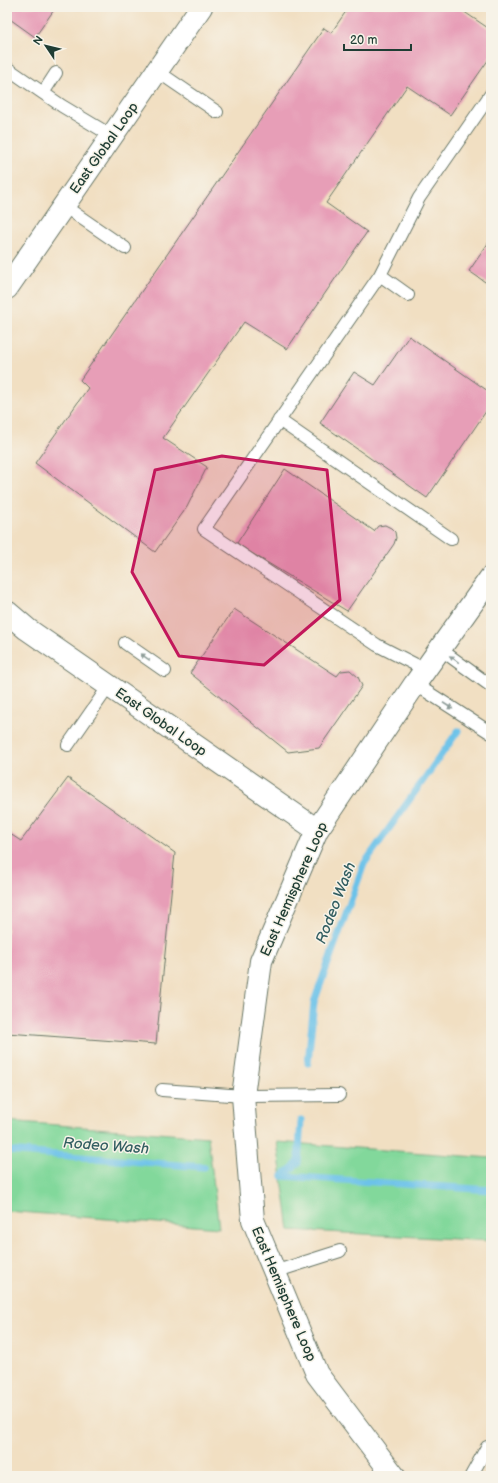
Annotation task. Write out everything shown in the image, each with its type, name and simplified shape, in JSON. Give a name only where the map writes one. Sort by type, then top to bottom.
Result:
[{"type":"street","name":"East Global Loop","points":[[7,288],[201,7]]},
{"type":"street","name":"East Hemisphere Loop","points":[[394,1476],[317,1374],[253,1220],[243,1096],[261,961],[317,830],[440,649],[491,577]]},
{"type":"street","name":"East Global Loop","points":[[7,612],[27,629],[317,830]]},
{"type":"lane","points":[[7,68],[62,106],[112,136]]},
{"type":"lane","points":[[157,71],[217,112]]},
{"type":"lane","points":[[43,93],[56,73]]},
{"type":"lane","points":[[491,94],[419,198],[380,275],[204,529],[378,645],[491,733]]},
{"type":"lane","points":[[64,206],[125,248]]},
{"type":"lane","points":[[380,275],[408,295]]},
{"type":"lane","points":[[279,420],[451,539]]},
{"type":"lane","points":[[125,642],[165,671]]},
{"type":"lane","points":[[440,649],[491,686]]},
{"type":"lane","points":[[68,745],[109,686]]},
{"type":"lane","points":[[162,1090],[243,1096],[339,1095]]},
{"type":"lane","points":[[274,1272],[340,1251]]},
{"type":"lane","points":[[470,1476],[486,1448]]},
{"type":"highlighted area","points":[[222,456],[327,470],[340,600],[264,665],[179,656],[132,572],[155,470]]},
{"type":"green space","points":[[7,1121],[208,1137],[219,1228],[7,1211]]},
{"type":"green space","points":[[277,1142],[491,1158],[491,1241],[289,1230]]},
{"type":"building","points":[[7,7],[56,7],[35,37],[7,17]]},
{"type":"building","points":[[349,7],[457,7],[491,30],[491,56],[450,115],[407,86],[326,203],[367,232],[287,349],[244,322],[163,438],[207,467],[187,507],[155,552],[35,463],[88,388],[80,380],[324,28],[331,33]]},
{"type":"building","points":[[491,239],[491,286],[469,271]]},
{"type":"building","points":[[409,336],[488,391],[491,396],[491,404],[427,498],[320,423],[354,372],[375,385]]},
{"type":"building","points":[[285,469],[374,531],[378,526],[385,525],[395,532],[396,538],[394,544],[347,611],[237,543]]},
{"type":"building","points":[[234,609],[337,676],[341,671],[350,670],[358,677],[362,686],[319,748],[288,752],[190,673]]},
{"type":"building","points":[[68,778],[175,853],[156,1044],[7,1033],[7,832],[21,841]]},
{"type":"waterway","name":"Rodeo Wash","points":[[308,1063],[314,1002],[364,864],[458,731]]},
{"type":"waterway","name":"Rodeo Wash","points":[[283,1176],[298,1163],[301,1120]]},
{"type":"waterway","name":"Rodeo Wash","points":[[7,1151],[204,1167]]},
{"type":"waterway","points":[[283,1176],[491,1190]]}]
